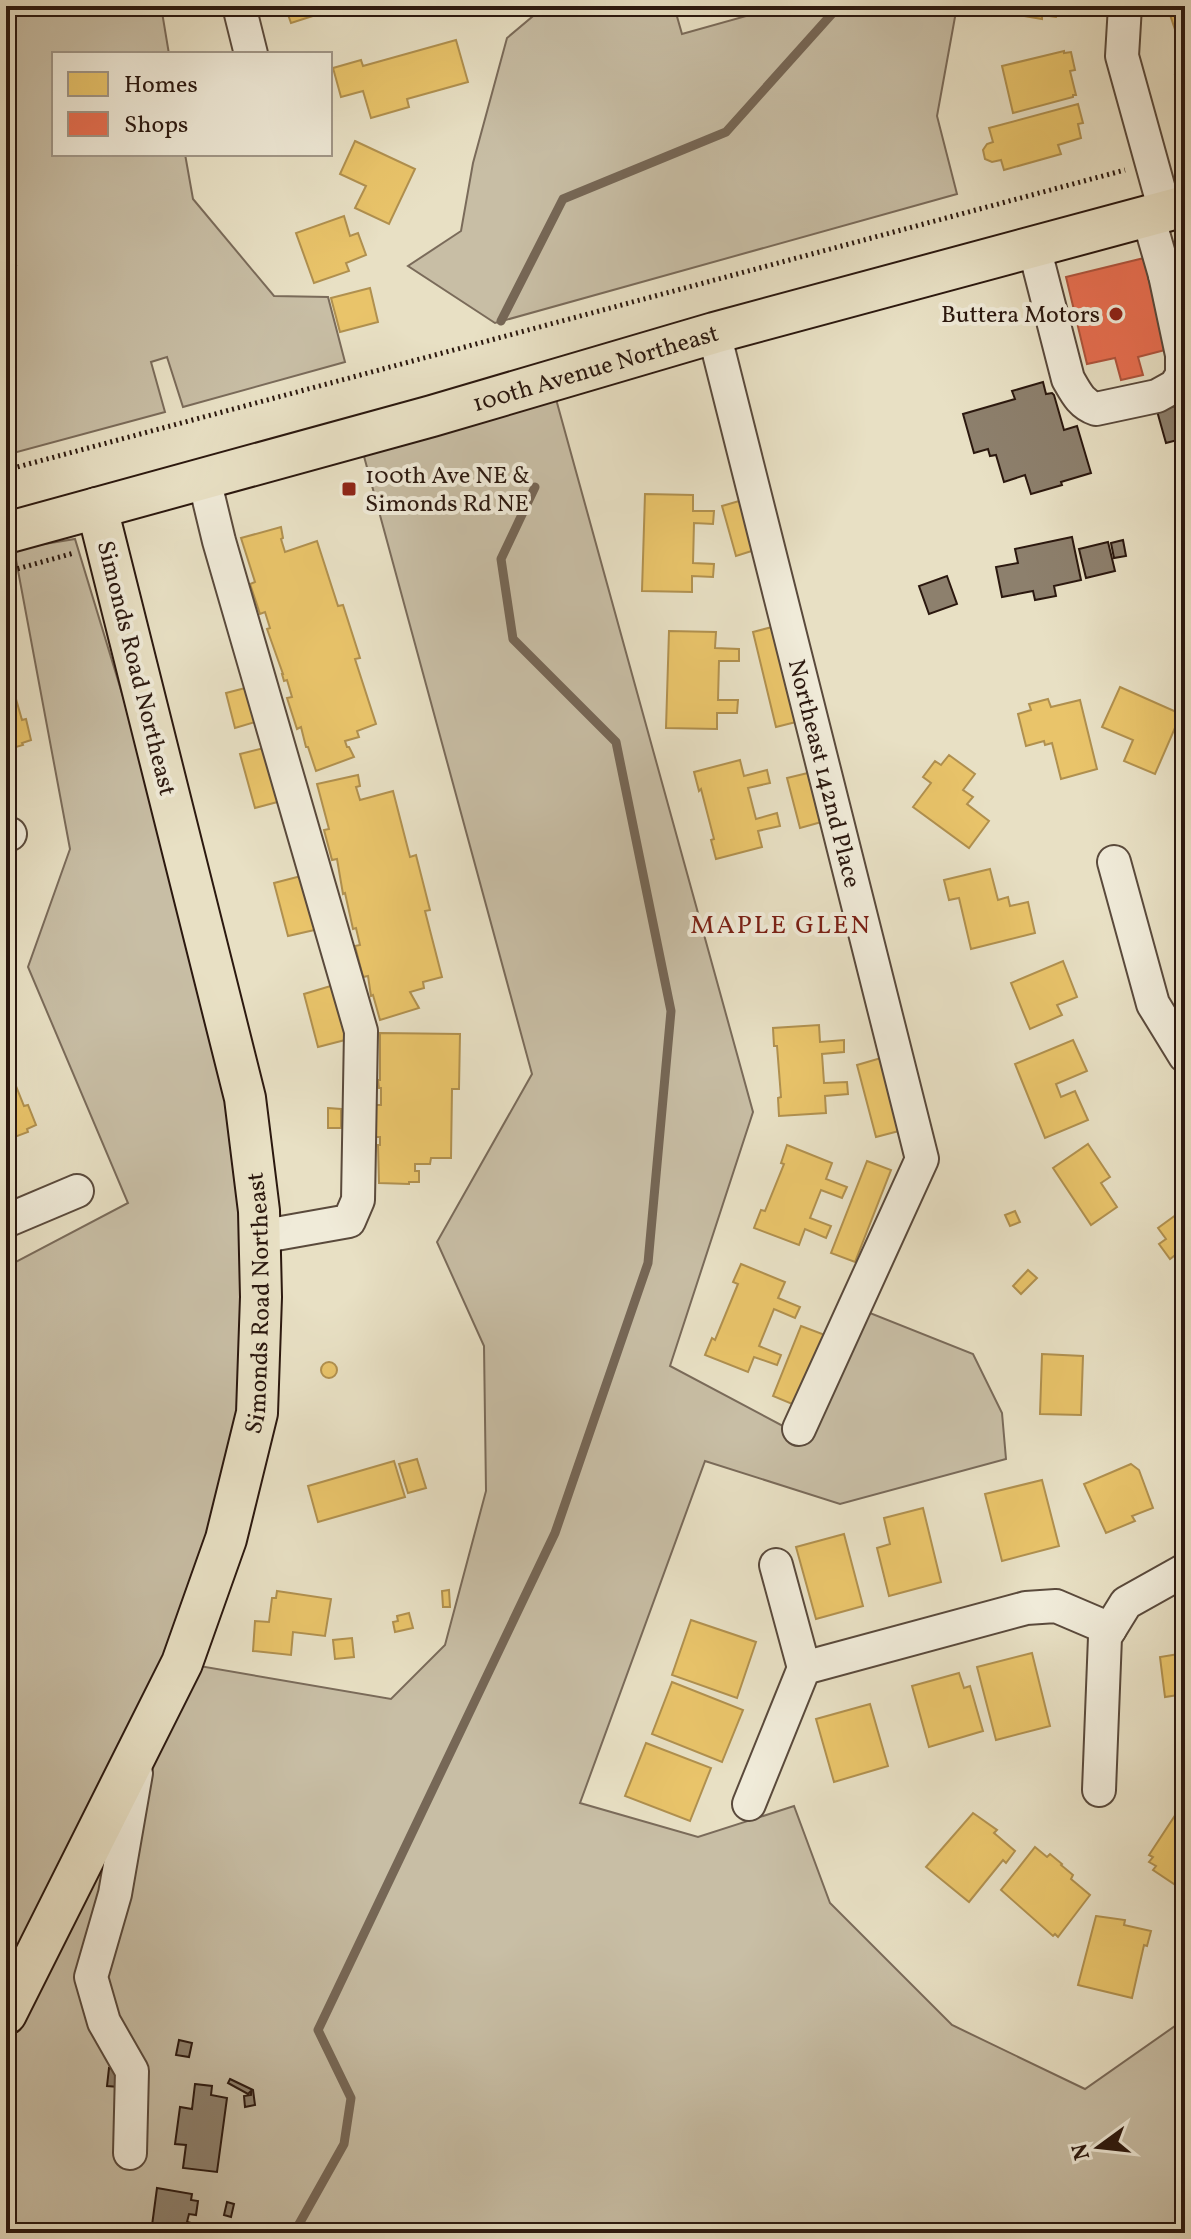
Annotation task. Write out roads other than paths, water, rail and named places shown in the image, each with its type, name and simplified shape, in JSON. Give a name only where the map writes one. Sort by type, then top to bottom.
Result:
[{"type":"main road","name":"100th Avenue Northeast","points":[[6,533],[432,416],[714,333],[1166,211]]},
{"type":"main road","name":"Simonds Road Northeast","points":[[6,2014],[182,1663],[226,1539],[257,1413],[261,1297],[259,1211],[245,1098],[97,508]]},
{"type":"street","points":[[239,6],[250,52]]},
{"type":"street","points":[[1034,247],[1068,379],[1086,406],[1096,409],[1157,396],[1175,386],[1182,375],[1182,355],[1175,272],[1166,211],[1122,56],[1125,6]]},
{"type":"street","name":"Northeast 142nd Place","points":[[714,333],[922,1159],[799,1429]]},
{"type":"street","points":[[204,479],[219,541],[361,1031],[358,1200],[349,1221],[259,1237]]},
{"type":"street","points":[[1114,862],[1153,1004],[1185,1056]]},
{"type":"street","points":[[6,1221],[77,1191]]},
{"type":"street","points":[[749,1804],[804,1668],[776,1565]]},
{"type":"street","points":[[1099,1790],[1105,1637],[1126,1603],[1185,1570]]},
{"type":"street","points":[[804,1668],[1026,1608],[1056,1606],[1110,1629]]},
{"type":"street","points":[[130,2153],[132,2071],[104,2022],[91,1977],[115,1894],[140,1746]]},
{"type":"waterway","points":[[501,321],[563,199],[726,132],[839,6]]},
{"type":"waterway","points":[[294,2233],[344,2144],[351,2098],[318,2030],[555,1533],[648,1263],[671,1011],[616,742],[513,639],[501,559],[535,487]]},
{"type":"place","name":"Buttera Motors","points":[[1116,314]]},
{"type":"place","name":"100th Ave NE & Simonds Rd NE","points":[[349,489]]},
{"type":"district","name":"MAPLE GLEN","points":[[781,924]]}]
